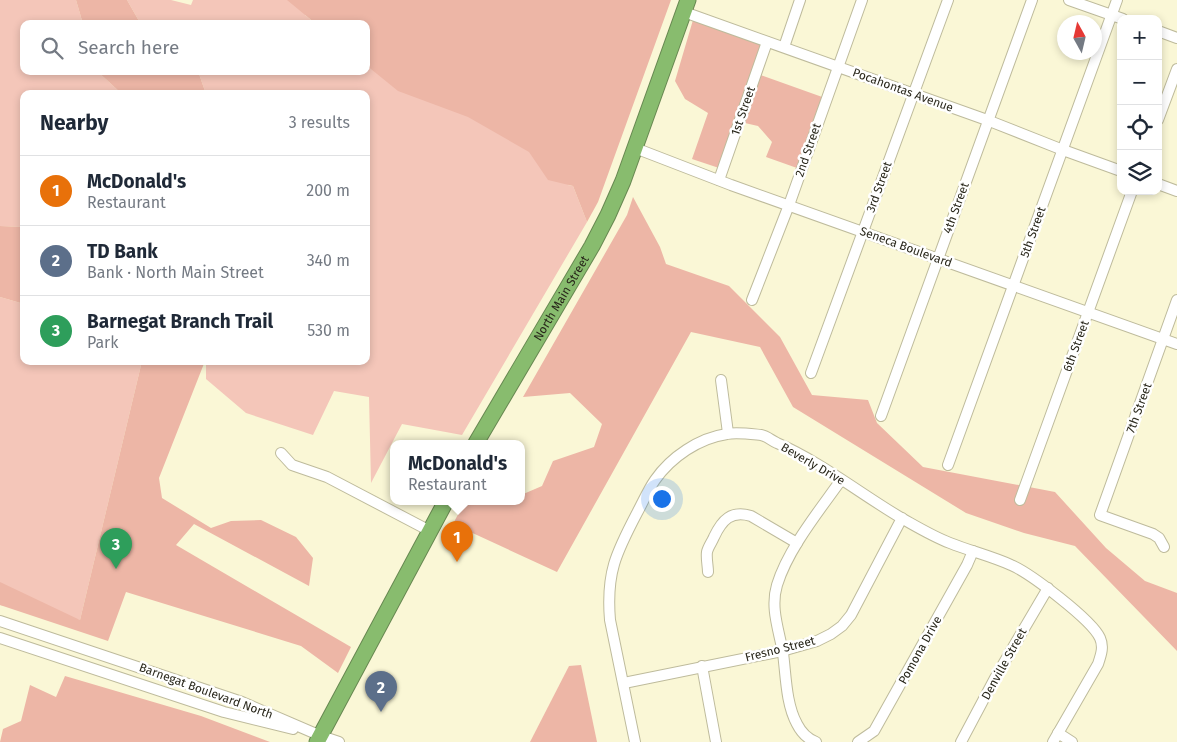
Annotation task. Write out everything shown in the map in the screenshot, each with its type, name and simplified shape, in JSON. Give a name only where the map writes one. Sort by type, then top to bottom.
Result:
[{"type":"highway","name":"North Main Street","points":[[478,440],[599,233],[623,181],[686,6]]},
{"type":"highway","points":[[319,739],[444,505]]},
{"type":"street","points":[[784,47],[800,0]]},
{"type":"street","name":"2nd Street","points":[[752,300],[862,0]]},
{"type":"street","name":"3rd Street","points":[[811,373],[948,0]]},
{"type":"street","name":"4th Street","points":[[881,416],[1032,0]]},
{"type":"street","points":[[1069,0],[1117,17]]},
{"type":"street","name":"5th Street","points":[[948,464],[1117,0]]},
{"type":"street","name":"Pocahontas Avenue","points":[[686,6],[767,42],[988,120],[1117,170]]},
{"type":"street","points":[[1162,33],[1177,38]]},
{"type":"street","name":"1st Street","points":[[719,180],[767,42]]},
{"type":"street","points":[[1162,109],[1177,68]]},
{"type":"street","name":"Seneca Boulevard","points":[[635,148],[788,205],[1177,344]]},
{"type":"street","points":[[1162,185],[1177,191]]},
{"type":"street","name":"6th Street","points":[[1020,500],[1131,195]]},
{"type":"street","name":"7th Street","points":[[1164,547],[1159,538],[1153,534],[1100,515],[1177,300]]},
{"type":"street","points":[[721,380],[728,433]]},
{"type":"street","name":"Beverly Drive","points":[[635,742],[610,620],[608,600],[611,570],[619,548],[655,480],[665,467],[683,452],[701,442],[728,433],[763,435],[935,536],[1013,565],[1048,588],[1090,625],[1098,634],[1103,646],[1098,664],[1055,738]]},
{"type":"street","points":[[281,453],[292,465],[327,477],[430,531]]},
{"type":"street","points":[[816,742],[800,730],[794,718],[776,624],[775,593],[777,583],[797,543],[840,480]]},
{"type":"street","points":[[708,572],[707,552],[714,537],[724,521],[736,514],[751,516],[797,543]]},
{"type":"street","name":"Fresno Street","points":[[624,683],[782,651],[817,641],[831,634],[842,626],[851,615],[902,518]]},
{"type":"street","name":"Pomona Drive","points":[[858,742],[874,732],[974,551]]},
{"type":"street","name":"Denville Street","points":[[961,742],[995,678],[1048,588]]},
{"type":"street","name":"Barnegat Boulevard North","points":[[0,621],[242,702],[319,739]]},
{"type":"street","name":"Barnegat Boulevard North","points":[[0,638],[224,712],[319,739]]},
{"type":"street","points":[[702,666],[716,742]]},
{"type":"street","points":[[1055,738],[1072,742]]},
{"type":"street","points":[[319,739],[339,742]]},
{"type":"shaded area","points":[[0,0],[76,0],[82,20],[20,20],[20,75],[101,75],[118,90],[20,90],[20,227],[0,226]]},
{"type":"shaded area","points":[[76,0],[127,0],[138,20],[82,20]]},
{"type":"shaded area","points":[[127,0],[171,0],[191,5],[193,0],[310,0],[305,15],[311,20],[138,20]]},
{"type":"shaded area","points":[[287,0],[671,0],[598,202],[587,222],[573,186],[548,180],[529,152],[468,117],[398,91],[370,68],[370,20],[311,20]]},
{"type":"shaded area","points":[[630,0],[568,185],[573,186],[587,222],[462,435],[402,424],[394,440],[390,440],[390,447],[371,483],[369,397],[334,391],[313,435],[246,413],[206,379],[206,365],[370,365],[370,90],[205,90],[199,75],[370,75],[370,24]]},
{"type":"shaded area","points":[[693,20],[761,45],[752,72],[825,98],[797,168],[766,157],[772,142],[758,126],[736,121],[719,168],[692,159],[708,113],[685,99],[675,81]]},
{"type":"shaded area","points":[[101,75],[199,75],[205,90],[118,90]]},
{"type":"shaded area","points":[[633,197],[660,247],[666,264],[729,286],[780,337],[812,395],[868,400],[877,423],[923,467],[1055,492],[1106,548],[1145,581],[1177,593],[1177,651],[1075,546],[1024,533],[966,513],[793,407],[760,347],[691,332],[557,572],[453,524],[463,505],[525,505],[525,493],[542,486],[553,461],[594,447],[602,424],[570,393],[523,397],[627,215]]},
{"type":"shaded area","points":[[0,226],[20,227],[20,303],[0,297]]},
{"type":"shaded area","points":[[0,297],[20,303],[20,365],[141,365],[80,620],[0,605]]},
{"type":"shaded area","points":[[141,365],[203,365],[159,478],[162,498],[211,528],[231,521],[261,520],[296,537],[313,558],[309,586],[194,524],[176,545],[351,647],[338,673],[301,646],[126,592],[108,641],[0,605],[0,582],[80,620]]},
{"type":"shaded area","points":[[581,665],[597,742],[530,742],[569,666]]},
{"type":"shaded area","points":[[65,676],[201,716],[270,742],[0,742],[3,729],[21,721],[30,685],[56,697]]},
{"type":"place","name":"McDonald's","points":[[457,562]]},
{"type":"place","name":"Barnegat Branch Trail","points":[[116,569]]},
{"type":"place","name":"TD Bank","points":[[381,712]]}]
